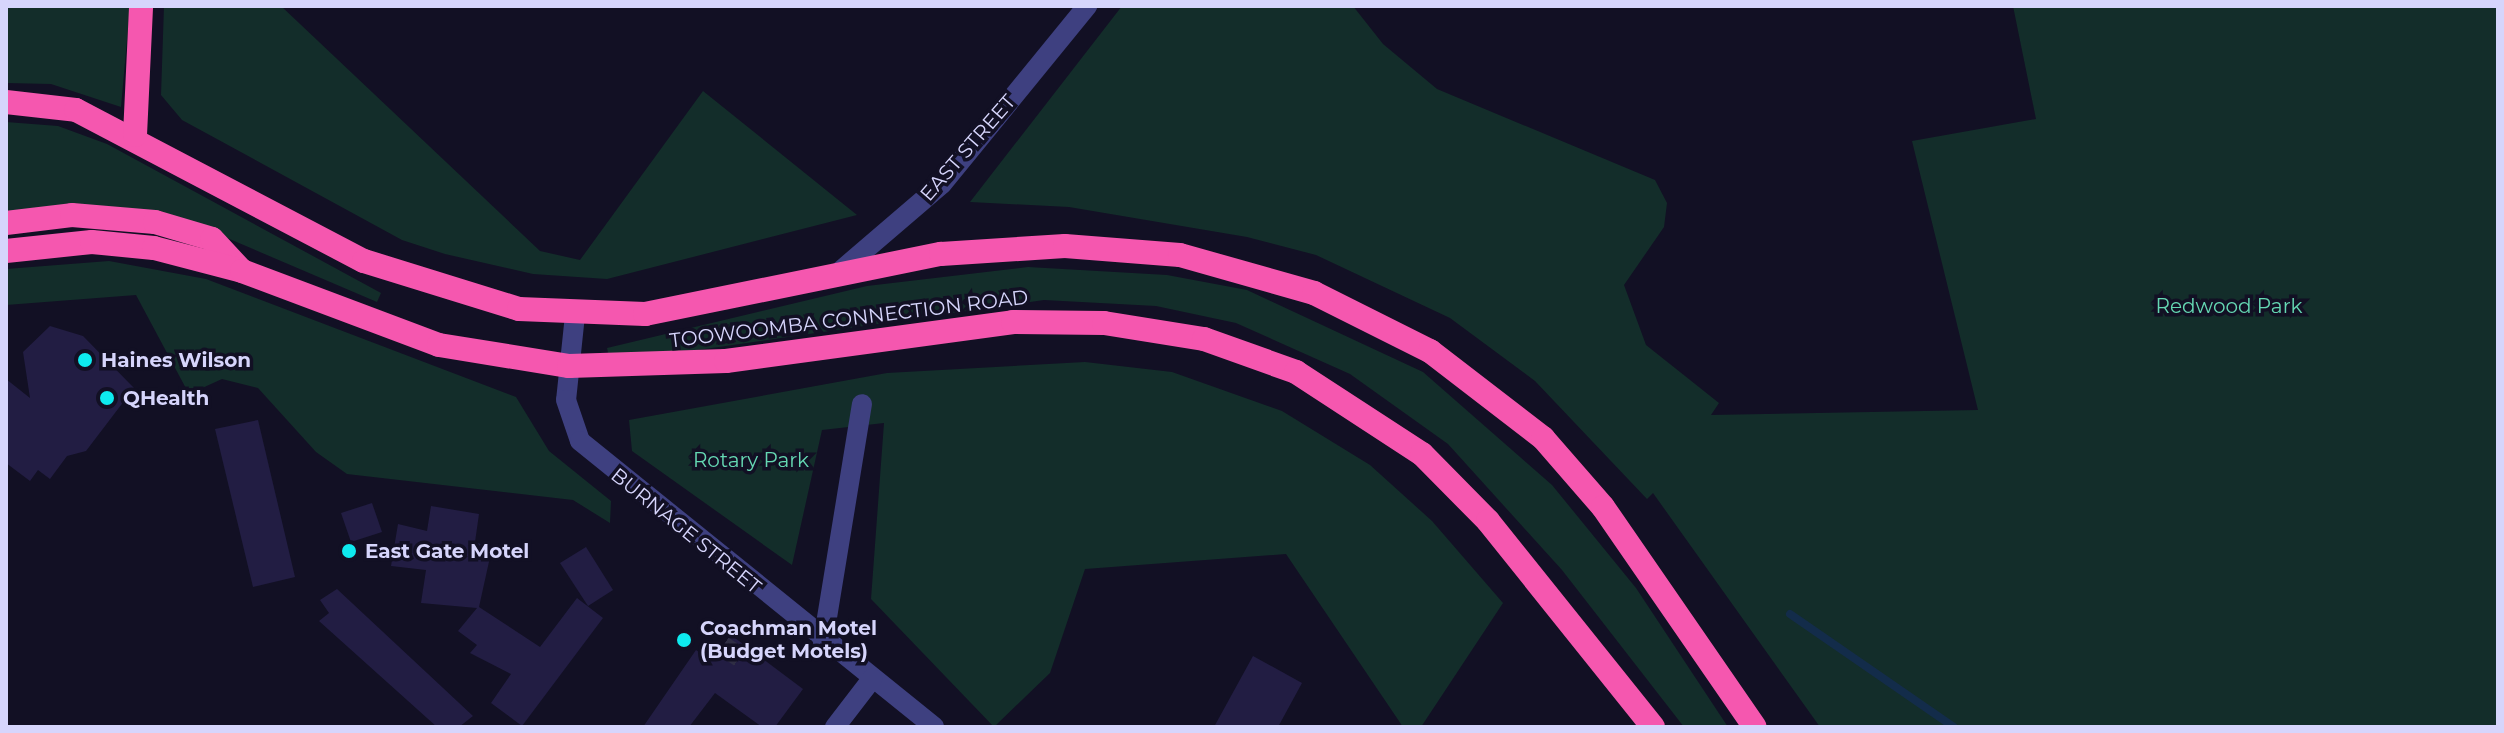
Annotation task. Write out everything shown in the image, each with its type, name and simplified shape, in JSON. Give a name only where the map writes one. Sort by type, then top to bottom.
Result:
[{"type":"highway","points":[[135,135],[141,6]]},
{"type":"highway","name":"TOOWOOMBA CONNECTION ROAD","points":[[6,102],[56,105],[135,135],[364,261],[472,298],[575,315],[695,307],[941,254],[1116,248],[1223,264],[1369,317],[1430,351],[1543,438],[1618,526],[1755,727]]},
{"type":"highway","points":[[6,223],[72,215],[155,222],[212,239],[242,271]]},
{"type":"highway","name":"TOOWOOMBA CONNECTION ROAD","points":[[6,251],[124,243],[242,271],[439,345],[569,366],[726,361],[1053,321],[1149,328],[1253,354],[1342,397],[1422,454],[1488,521],[1653,727]]},
{"type":"street","name":"EAST STREET","points":[[835,276],[942,184],[1087,6]]},
{"type":"street","name":"BURNAGE STREET","points":[[575,315],[567,409],[580,441],[823,642],[934,727]]},
{"type":"street","points":[[823,642],[862,404]]},
{"type":"street","points":[[835,727],[872,679]]},
{"type":"green space","points":[[6,6],[130,6],[121,107],[51,84],[6,83]]},
{"type":"green space","points":[[164,6],[281,6],[540,251],[580,260],[703,91],[857,215],[607,279],[533,274],[445,254],[402,240],[182,120],[161,95]]},
{"type":"green space","name":"Redwood Park","points":[[1122,6],[1353,6],[1383,44],[1437,89],[1655,180],[1667,203],[1664,227],[1624,285],[1646,345],[1719,403],[1711,415],[1978,410],[1912,141],[2036,119],[2013,6],[2498,6],[2498,727],[1820,727],[1653,493],[1647,499],[1535,381],[1450,318],[1316,255],[1247,237],[1069,207],[970,202]]},
{"type":"green space","points":[[6,122],[58,126],[107,144],[381,293],[377,302],[192,223],[6,214]]},
{"type":"green space","points":[[109,261],[206,279],[516,397],[549,451],[611,501],[610,523],[573,500],[347,474],[316,452],[258,388],[222,379],[189,394],[136,295],[6,305],[6,269]]},
{"type":"green space","points":[[1028,267],[1167,275],[1247,290],[1423,372],[1552,485],[1636,588],[1728,727],[1684,727],[1562,570],[1448,444],[1350,374],[1236,323],[1156,306],[1044,300],[684,352],[609,357],[607,348],[867,286]]},
{"type":"green space","name":"Rotary Park","points":[[1085,362],[1172,372],[1282,411],[1370,465],[1432,521],[1503,603],[1421,727],[1403,727],[1286,554],[1085,569],[1050,673],[994,727],[871,599],[884,423],[822,430],[792,565],[632,451],[629,420],[887,373]]},
{"type":"building","points":[[50,326],[83,336],[134,388],[86,451],[67,456],[50,479],[38,470],[30,481],[6,463],[6,379],[30,398],[23,352]]},
{"type":"building","points":[[258,420],[295,577],[253,587],[215,429]]},
{"type":"building","points":[[372,503],[382,532],[351,542],[341,513]]},
{"type":"building","points":[[431,506],[479,514],[475,542],[492,548],[479,607],[540,647],[577,598],[603,618],[522,726],[491,703],[511,674],[470,653],[477,645],[458,631],[477,608],[421,603],[426,570],[391,566],[398,524],[427,531]]},
{"type":"building","points":[[586,547],[613,590],[588,606],[560,563]]},
{"type":"building","points":[[337,589],[473,716],[459,727],[437,727],[319,621],[329,613],[320,600]]},
{"type":"building","points":[[731,635],[803,689],[775,727],[762,727],[715,693],[689,727],[643,727],[696,650],[711,661]]},
{"type":"building","points":[[1253,656],[1302,683],[1278,727],[1214,727]]},
{"type":"waterway","points":[[1790,614],[1954,727]]},
{"type":"tunnel","points":[[723,646],[741,658]]},
{"type":"place","name":"Haines Wilson","points":[[85,360]]},
{"type":"place","name":"QHealth","points":[[107,398]]},
{"type":"place","name":"East Gate Motel","points":[[349,551]]},
{"type":"place","name":"Coachman Motel (Budget Motels)","points":[[684,640]]}]
